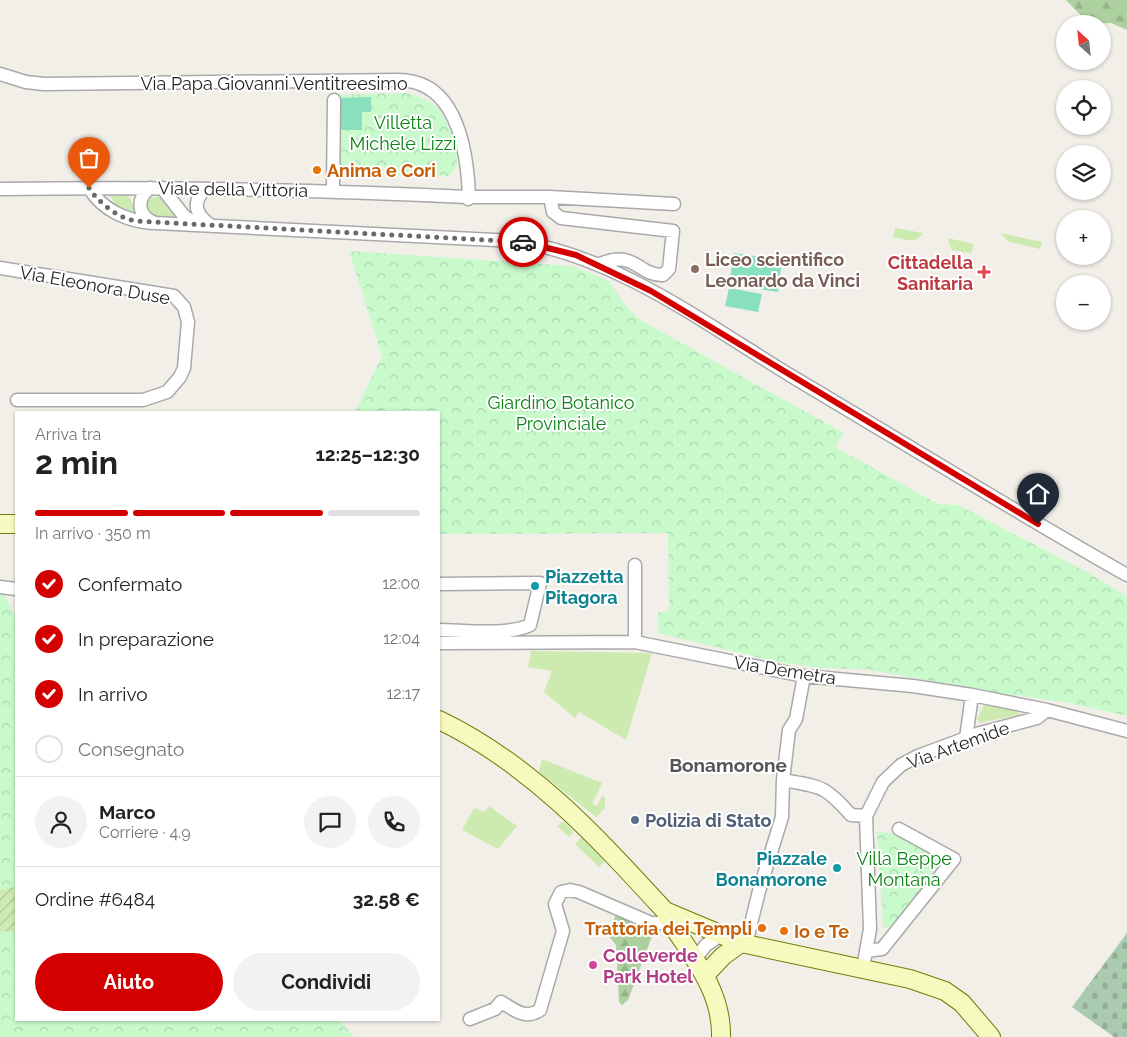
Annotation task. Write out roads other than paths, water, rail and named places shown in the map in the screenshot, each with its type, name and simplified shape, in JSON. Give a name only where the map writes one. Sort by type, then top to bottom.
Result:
[{"type":"main road","points":[[0,524],[15,524]]},
{"type":"main road","points":[[440,720],[463,732],[518,767],[594,833],[667,915],[704,975],[718,1007],[721,1037]]},
{"type":"main road","points":[[667,915],[744,944],[863,968],[924,983],[945,991],[962,1004],[990,1037]]},
{"type":"main road","points":[[704,975],[722,956],[744,944]]},
{"type":"street","name":"Via Papa Giovanni Ventitreesimo","points":[[0,74],[26,82],[44,84],[398,80],[414,82],[436,94],[455,118],[459,130],[469,196]]},
{"type":"street","points":[[333,190],[334,100]]},
{"type":"street","points":[[89,188],[104,204],[123,218],[156,223],[514,241],[557,249],[598,265],[651,291],[1055,534],[1127,574]]},
{"type":"street","points":[[156,223],[144,216],[140,207],[143,194],[156,188],[184,216],[198,225]]},
{"type":"street","name":"Viale della Vittoria","points":[[0,189],[333,190],[469,196],[550,197],[674,204]]},
{"type":"street","points":[[205,189],[198,196],[196,209],[201,218],[212,226]]},
{"type":"street","points":[[550,197],[553,212],[560,218],[674,231],[669,269],[666,274],[656,275],[625,260],[611,260],[598,265]]},
{"type":"street","name":"Via Eleonora Duse","points":[[0,268],[174,296],[184,307],[188,322],[184,368],[180,377],[167,392],[158,396],[132,401],[17,400]]},
{"type":"street","points":[[635,565],[635,642]]},
{"type":"street","points":[[440,584],[540,583],[530,626],[522,629],[440,630]]},
{"type":"street","points":[[0,587],[15,589]]},
{"type":"street","name":"Via Demetra","points":[[440,643],[635,642],[804,676],[913,686],[972,695],[1047,710],[1127,731]]},
{"type":"street","points":[[744,944],[782,817],[783,780],[788,730],[796,719],[804,676]]},
{"type":"street","points":[[966,738],[972,695]]},
{"type":"street","name":"Via Artemide","points":[[863,968],[870,930],[866,816],[883,782],[901,765],[918,756],[966,738],[1037,718],[1047,710]]},
{"type":"street","points":[[783,780],[819,786],[830,792],[851,815],[866,816]]},
{"type":"street","points":[[866,951],[882,949],[954,859],[899,829]]},
{"type":"street","points":[[470,1019],[495,1009],[501,1002],[522,1014],[532,1015],[540,1010],[563,931],[555,904],[561,892],[570,890],[579,892],[651,923],[663,923],[667,915]]},
{"type":"street","points":[[695,959],[706,945],[721,935]]},
{"type":"place","name":"Anima e Cori","points":[[317,170]]},
{"type":"place","name":"Liceo scientifico Leonardo da Vinci","points":[[695,269]]},
{"type":"place","name":"Cittadella Sanitaria","points":[[984,272]]},
{"type":"place","name":"Piazzetta Pitagora","points":[[535,586]]},
{"type":"place","name":"Polizia di Stato","points":[[635,820]]},
{"type":"place","name":"Piazzale Bonamorone","points":[[837,868]]},
{"type":"place","name":"Trattoria dei Templi","points":[[762,928]]},
{"type":"place","name":"Io e Te","points":[[784,931]]},
{"type":"place","name":"Colleverde Park Hotel","points":[[593,965]]},
{"type":"district","name":"Bonamorone","points":[[728,765]]},
{"type":"park label","name":"Villetta Michele Lizzi","points":[[403,132]]},
{"type":"park label","name":"Giardino Botanico Provinciale","points":[[561,412]]},
{"type":"park label","name":"Villa Beppe Montana","points":[[904,868]]}]
